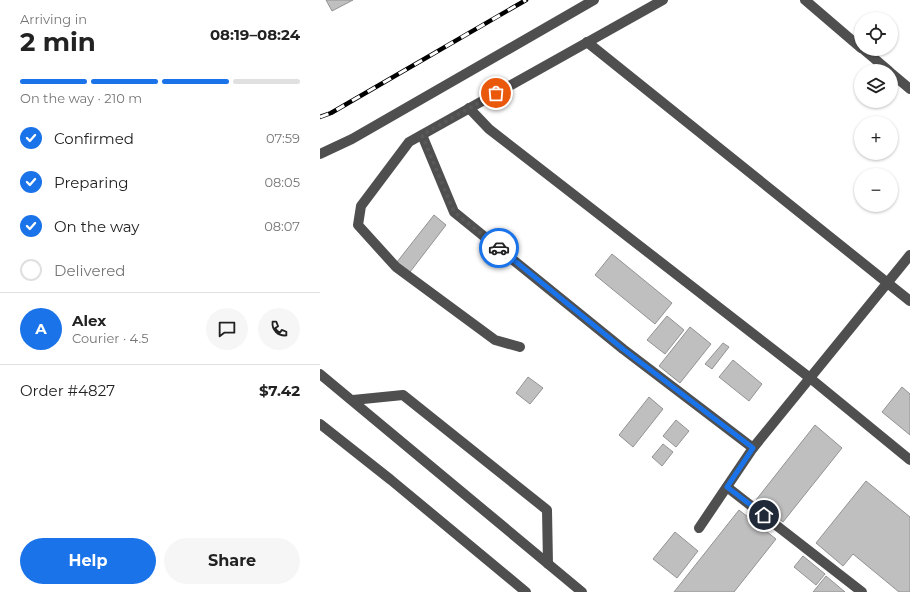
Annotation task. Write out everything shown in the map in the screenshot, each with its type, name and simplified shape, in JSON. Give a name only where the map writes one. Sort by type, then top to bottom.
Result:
[{"type":"street","points":[[320,154],[352,139],[594,0]]},
{"type":"street","points":[[520,347],[496,340],[396,267],[358,225],[361,206],[409,142],[663,0]]},
{"type":"street","points":[[805,0],[854,41]]},
{"type":"street","points":[[587,42],[910,300]]},
{"type":"street","points":[[871,56],[881,64]]},
{"type":"street","points":[[898,79],[910,89]]},
{"type":"street","points":[[469,108],[489,129],[810,378],[910,460]]},
{"type":"street","points":[[422,135],[454,212],[623,349],[753,448]]},
{"type":"street","points":[[699,528],[753,448],[910,255]]},
{"type":"street","points":[[320,374],[582,592]]},
{"type":"street","points":[[353,400],[403,395],[547,510],[548,564]]},
{"type":"street","points":[[320,424],[391,480],[526,592]]},
{"type":"street","points":[[727,487],[862,592]]},
{"type":"building","points":[[326,0],[353,0],[332,11]]},
{"type":"building","points":[[434,215],[446,225],[410,272],[397,262]]},
{"type":"building","points":[[612,254],[672,303],[655,324],[595,275]]},
{"type":"building","points":[[667,316],[684,330],[665,354],[647,340]]},
{"type":"building","points":[[690,327],[711,344],[680,383],[659,366]]},
{"type":"building","points":[[723,343],[729,347],[712,369],[705,364]]},
{"type":"building","points":[[733,360],[762,384],[749,401],[719,377]]},
{"type":"building","points":[[528,377],[543,388],[530,404],[516,393]]},
{"type":"building","points":[[902,387],[910,394],[910,435],[882,412]]},
{"type":"building","points":[[649,397],[663,409],[633,447],[619,435]]},
{"type":"building","points":[[676,420],[689,431],[676,447],[663,436]]},
{"type":"building","points":[[815,425],[842,448],[783,522],[756,500]]},
{"type":"building","points":[[663,444],[673,452],[662,466],[652,457]]},
{"type":"building","points":[[866,481],[910,517],[910,592],[899,592],[853,554],[843,566],[816,543]]},
{"type":"building","points":[[739,510],[776,539],[734,592],[674,592]]},
{"type":"building","points":[[675,532],[698,551],[677,578],[653,559]]},
{"type":"building","points":[[803,556],[825,574],[816,585],[794,567]]},
{"type":"building","points":[[826,576],[845,592],[813,592]]},
{"type":"railway","points":[[320,117],[331,113],[526,0]]},
{"type":"way so far","points":[[496,93],[422,135],[454,212],[499,248]]},
{"type":"route","points":[[499,248],[623,349],[753,448],[727,487],[764,515]]}]
